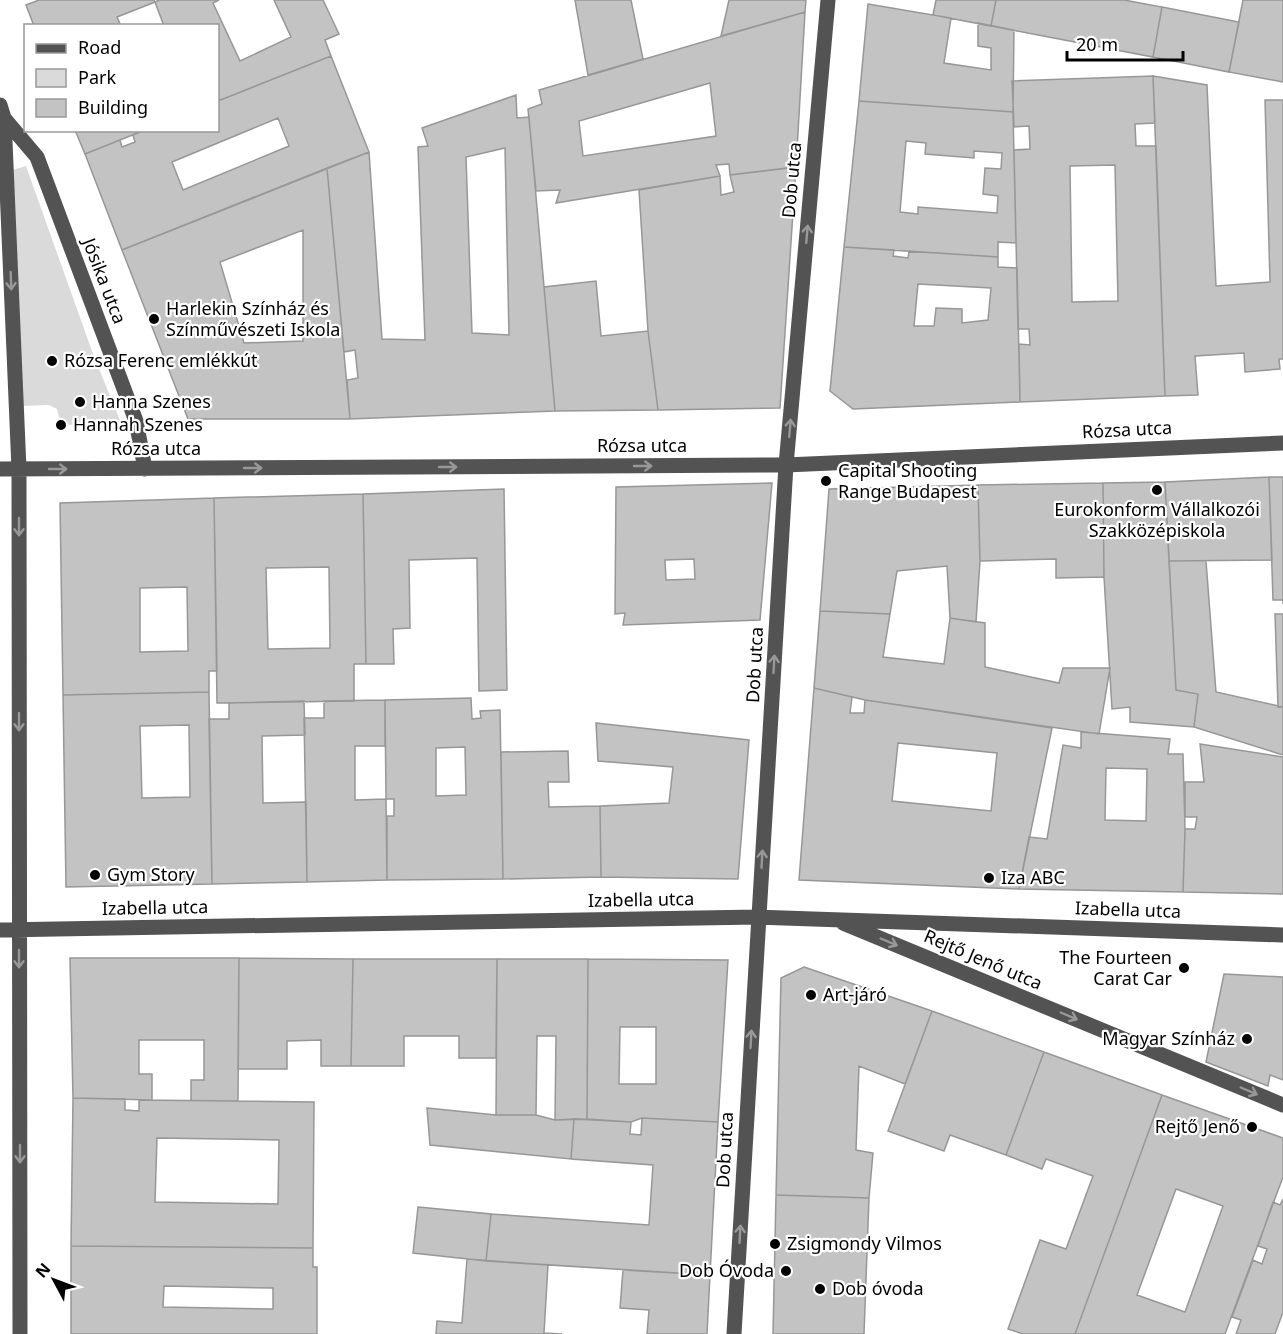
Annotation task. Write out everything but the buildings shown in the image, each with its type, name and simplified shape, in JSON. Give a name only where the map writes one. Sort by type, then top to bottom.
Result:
[{"type":"street","name":"Dob utca","points":[[734,1334],[786,465],[828,0]]},
{"type":"street","name":"Jósika utca","points":[[2,112],[19,469],[20,1334]]},
{"type":"street","name":"Jósika utca","points":[[2,112],[37,157],[136,421],[145,469]]},
{"type":"street","name":"Rózsa utca","points":[[0,469],[786,465],[1283,442]]},
{"type":"street","name":"Izabella utca","points":[[0,930],[758,917],[1283,935]]},
{"type":"street","name":"Rejtő Jenő utca","points":[[835,919],[1283,1105]]},
{"type":"green space","points":[[26,166],[93,354],[121,423],[61,425],[57,409],[49,405],[20,406],[9,171]]},
{"type":"place","name":"Harlekin Színház és Színművészeti Iskola","points":[[154,319]]},
{"type":"place","name":"Rózsa Ferenc emlékkút","points":[[52,361]]},
{"type":"place","name":"Hanna Szenes","points":[[80,402]]},
{"type":"place","name":"Hannah Szenes","points":[[61,425]]},
{"type":"place","name":"Capital Shooting Range Budapest","points":[[826,481]]},
{"type":"place","name":"Eurokonform Vállalkozói Szakközépiskola","points":[[1157,490]]},
{"type":"place","name":"Gym Story","points":[[95,875]]},
{"type":"place","name":"Iza ABC","points":[[989,878]]},
{"type":"place","name":"The Fourteen Carat Car","points":[[1184,968]]},
{"type":"place","name":"Art-járó","points":[[811,995]]},
{"type":"place","name":"Magyar Színház","points":[[1247,1039]]},
{"type":"place","name":"Rejtő Jenő","points":[[1252,1127]]},
{"type":"place","name":"Zsigmondy Vilmos","points":[[775,1244]]},
{"type":"place","name":"Dob Óvoda","points":[[786,1271]]},
{"type":"place","name":"Dob óvoda","points":[[820,1289]]}]
